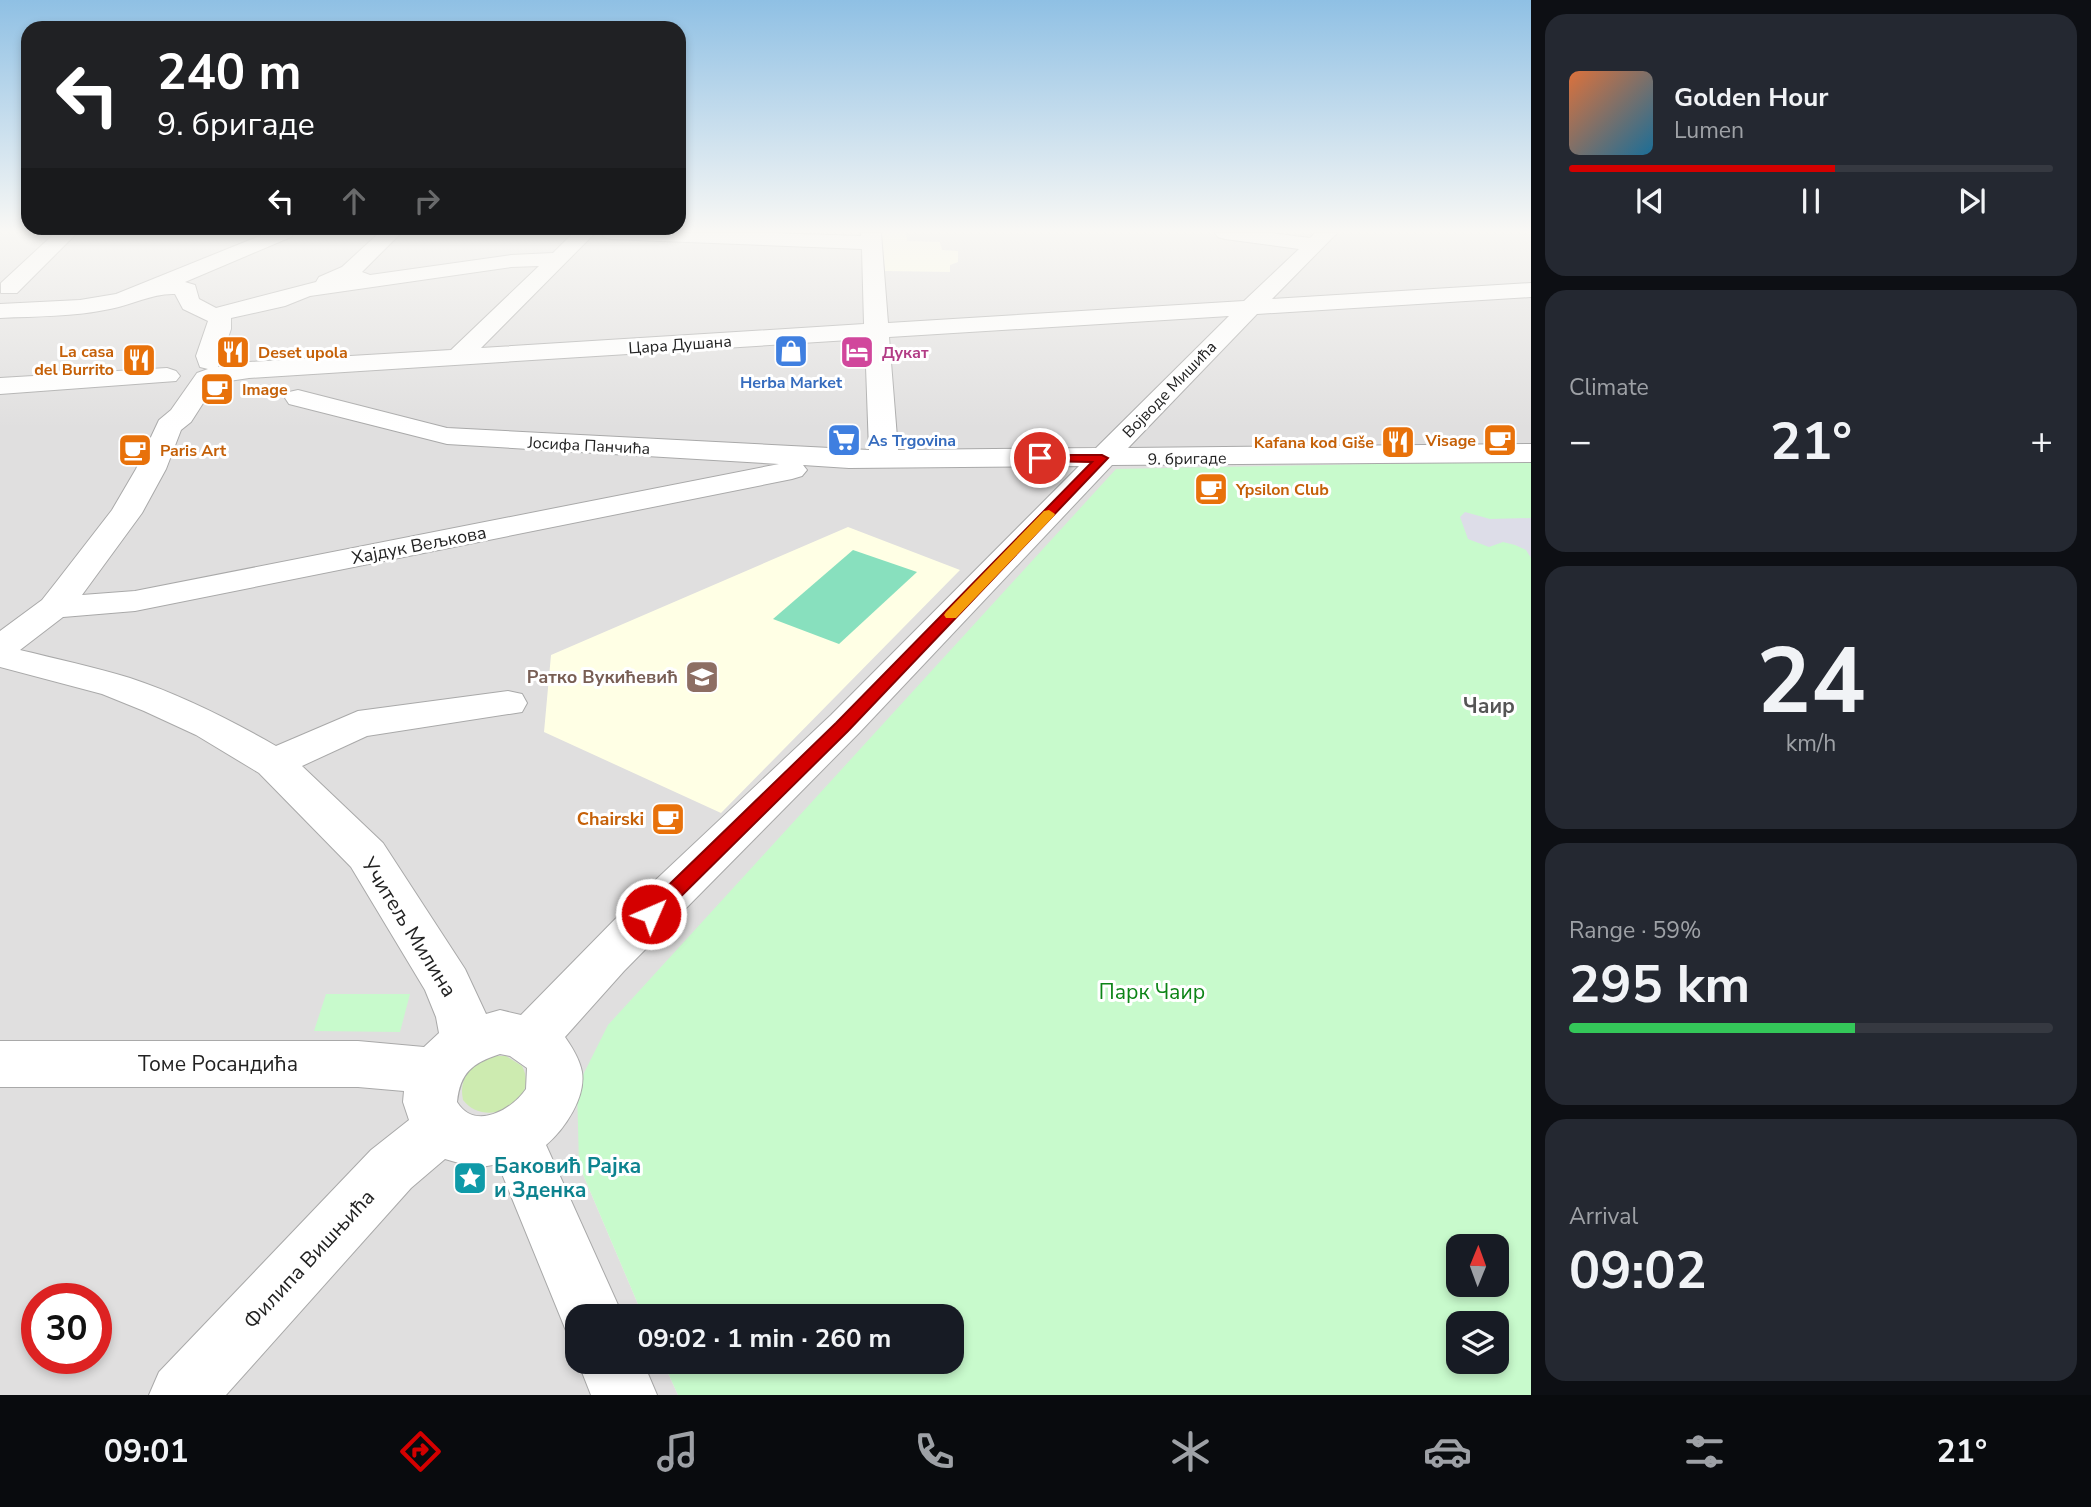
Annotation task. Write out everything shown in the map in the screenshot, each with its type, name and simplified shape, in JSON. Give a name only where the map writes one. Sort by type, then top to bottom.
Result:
[{"type":"street","points":[[0,311],[135,298]]},
{"type":"street","points":[[153,298],[185,314],[202,327],[199,338],[173,374],[164,416],[169,426]]},
{"type":"street","points":[[0,648],[54,607],[126,513],[151,469],[169,426],[181,416],[211,370],[207,355],[221,325],[219,318],[191,304],[187,298]]},
{"type":"street","points":[[215,315],[285,298]]},
{"type":"street","points":[[457,358],[517,298]]},
{"type":"street","points":[[874,298],[884,459]]},
{"type":"street","name":"Војводе Мишића","points":[[532,1039],[579,986],[842,727],[1259,298]]},
{"type":"street","name":"Цара Душана","points":[[173,374],[1410,298]]},
{"type":"street","points":[[0,386],[173,374]]},
{"type":"street","name":"Јосифа Панчића","points":[[298,398],[447,436],[758,465]]},
{"type":"street","name":"9. бригаде","points":[[884,459],[1531,453]]},
{"type":"street","name":"Хајдук Вељкова","points":[[54,607],[135,601],[758,465],[884,459]]},
{"type":"street","points":[[42,668],[46,646],[60,634],[95,616],[135,601]]},
{"type":"street","name":"Учитељ Милина","points":[[0,656],[115,686],[158,702],[210,726],[274,763],[367,855],[447,983],[462,1017],[448,1080]]},
{"type":"street","points":[[274,763],[358,724],[508,703]]},
{"type":"street","points":[[500,1032],[532,1039],[544,1049],[552,1061],[555,1077],[553,1093],[538,1117],[514,1135],[495,1141],[474,1142],[456,1138],[448,1080],[500,1032]]},
{"type":"street","name":"Томе Росандића","points":[[0,1064],[358,1064],[448,1080]]},
{"type":"street","name":"Филипа Вишњића","points":[[182,1395],[391,1169],[448,1080]]},
{"type":"street","points":[[514,1135],[586,1304]]},
{"type":"street","points":[[615,1374],[624,1395]]},
{"type":"shaded area","points":[[0,298],[1531,298],[1531,461],[579,1165],[638,1304],[565,1304],[565,1374],[668,1374],[678,1395],[0,1395]]},
{"type":"shaded area","points":[[1465,512],[1490,519],[1531,518],[1531,558],[1526,550],[1515,545],[1503,542],[1489,547],[1468,539],[1460,517]]},
{"type":"shaded area","name":"Ратко Вукићевић","points":[[848,527],[960,570],[721,813],[544,732],[551,655]]},
{"type":"green space","name":"Парк Чаир","points":[[1531,461],[1531,1395],[678,1395],[668,1374],[964,1374],[964,1304],[638,1304],[579,1165],[577,1087],[608,1025],[1116,469]]},
{"type":"green space","points":[[853,550],[917,572],[839,644],[773,619]]},
{"type":"green space","points":[[326,994],[410,994],[400,1032],[314,1031]]},
{"type":"green space","points":[[495,1056],[506,1056],[522,1066],[526,1079],[524,1091],[508,1108],[497,1112],[473,1109],[463,1100],[465,1077],[474,1066]]},
{"type":"slow traffic","points":[[951,615],[1049,514]]},
{"type":"place","name":"Herba Market","points":[[791,351]]},
{"type":"place","name":"Deset upola","points":[[233,352]]},
{"type":"place","name":"Дукат","points":[[857,352]]},
{"type":"place","name":"La casa del Burrito","points":[[139,360]]},
{"type":"place","name":"Image","points":[[217,389]]},
{"type":"place","name":"As Trgovina","points":[[844,440]]},
{"type":"place","name":"Visage","points":[[1500,440]]},
{"type":"place","name":"Kafana kod Giše","points":[[1398,442]]},
{"type":"place","name":"Paris Art","points":[[135,450]]},
{"type":"place","name":"Ypsilon Club","points":[[1211,489]]},
{"type":"place","name":"Ратко Вукићевић","points":[[702,677]]},
{"type":"place","name":"Chairski","points":[[668,819]]},
{"type":"place","name":"Баковић Рајка и Зденка","points":[[470,1178]]},
{"type":"district","name":"Чаир","points":[[1489,706]]},
{"type":"route","points":[[651,914],[842,727],[1102,458],[1040,458]]}]
